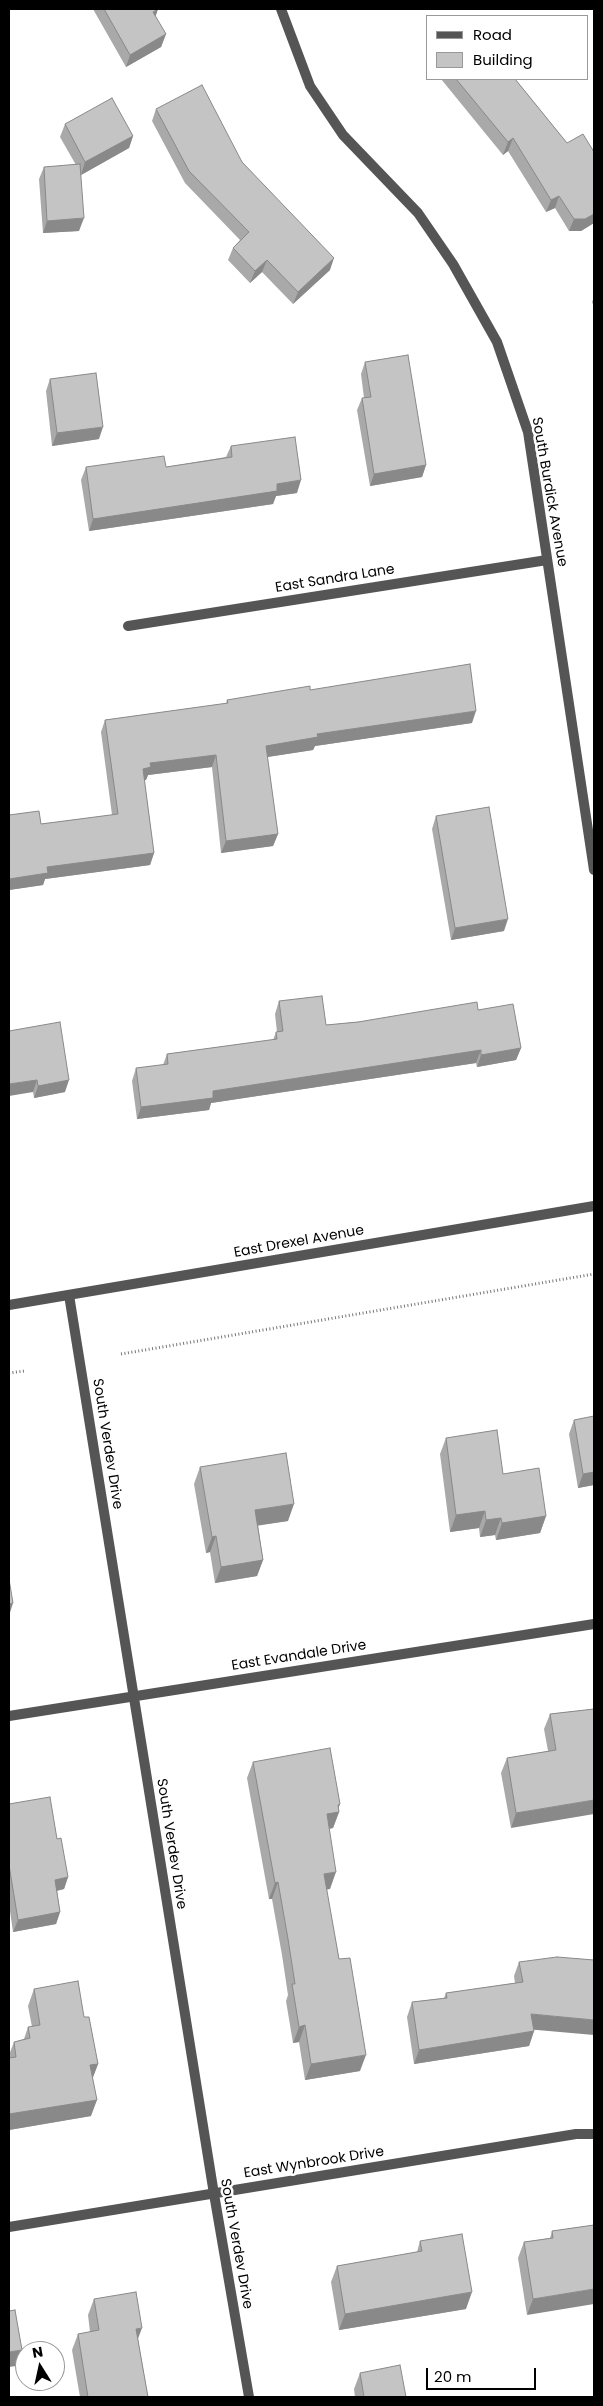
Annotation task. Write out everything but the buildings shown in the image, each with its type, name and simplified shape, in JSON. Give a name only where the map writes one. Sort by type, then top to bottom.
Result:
[{"type":"street","name":"South Burdick Avenue","points":[[281,9],[310,86],[343,135],[418,213],[453,264],[497,342],[528,432],[594,870]]},
{"type":"street","name":"East Sandra Lane","points":[[128,626],[547,560]]},
{"type":"street","name":"East Drexel Avenue","points":[[9,1305],[594,1206]]},
{"type":"street","name":"South Verdev Drive","points":[[69,1295],[214,2194],[249,2397]]},
{"type":"street","name":"East Evandale Drive","points":[[9,1716],[594,1624]]},
{"type":"street","name":"East Wynbrook Drive","points":[[9,2227],[566,2136],[594,2134]]},
{"type":"path","points":[[121,1354],[594,1274]]},
{"type":"path","points":[[9,1373],[24,1370]]}]
